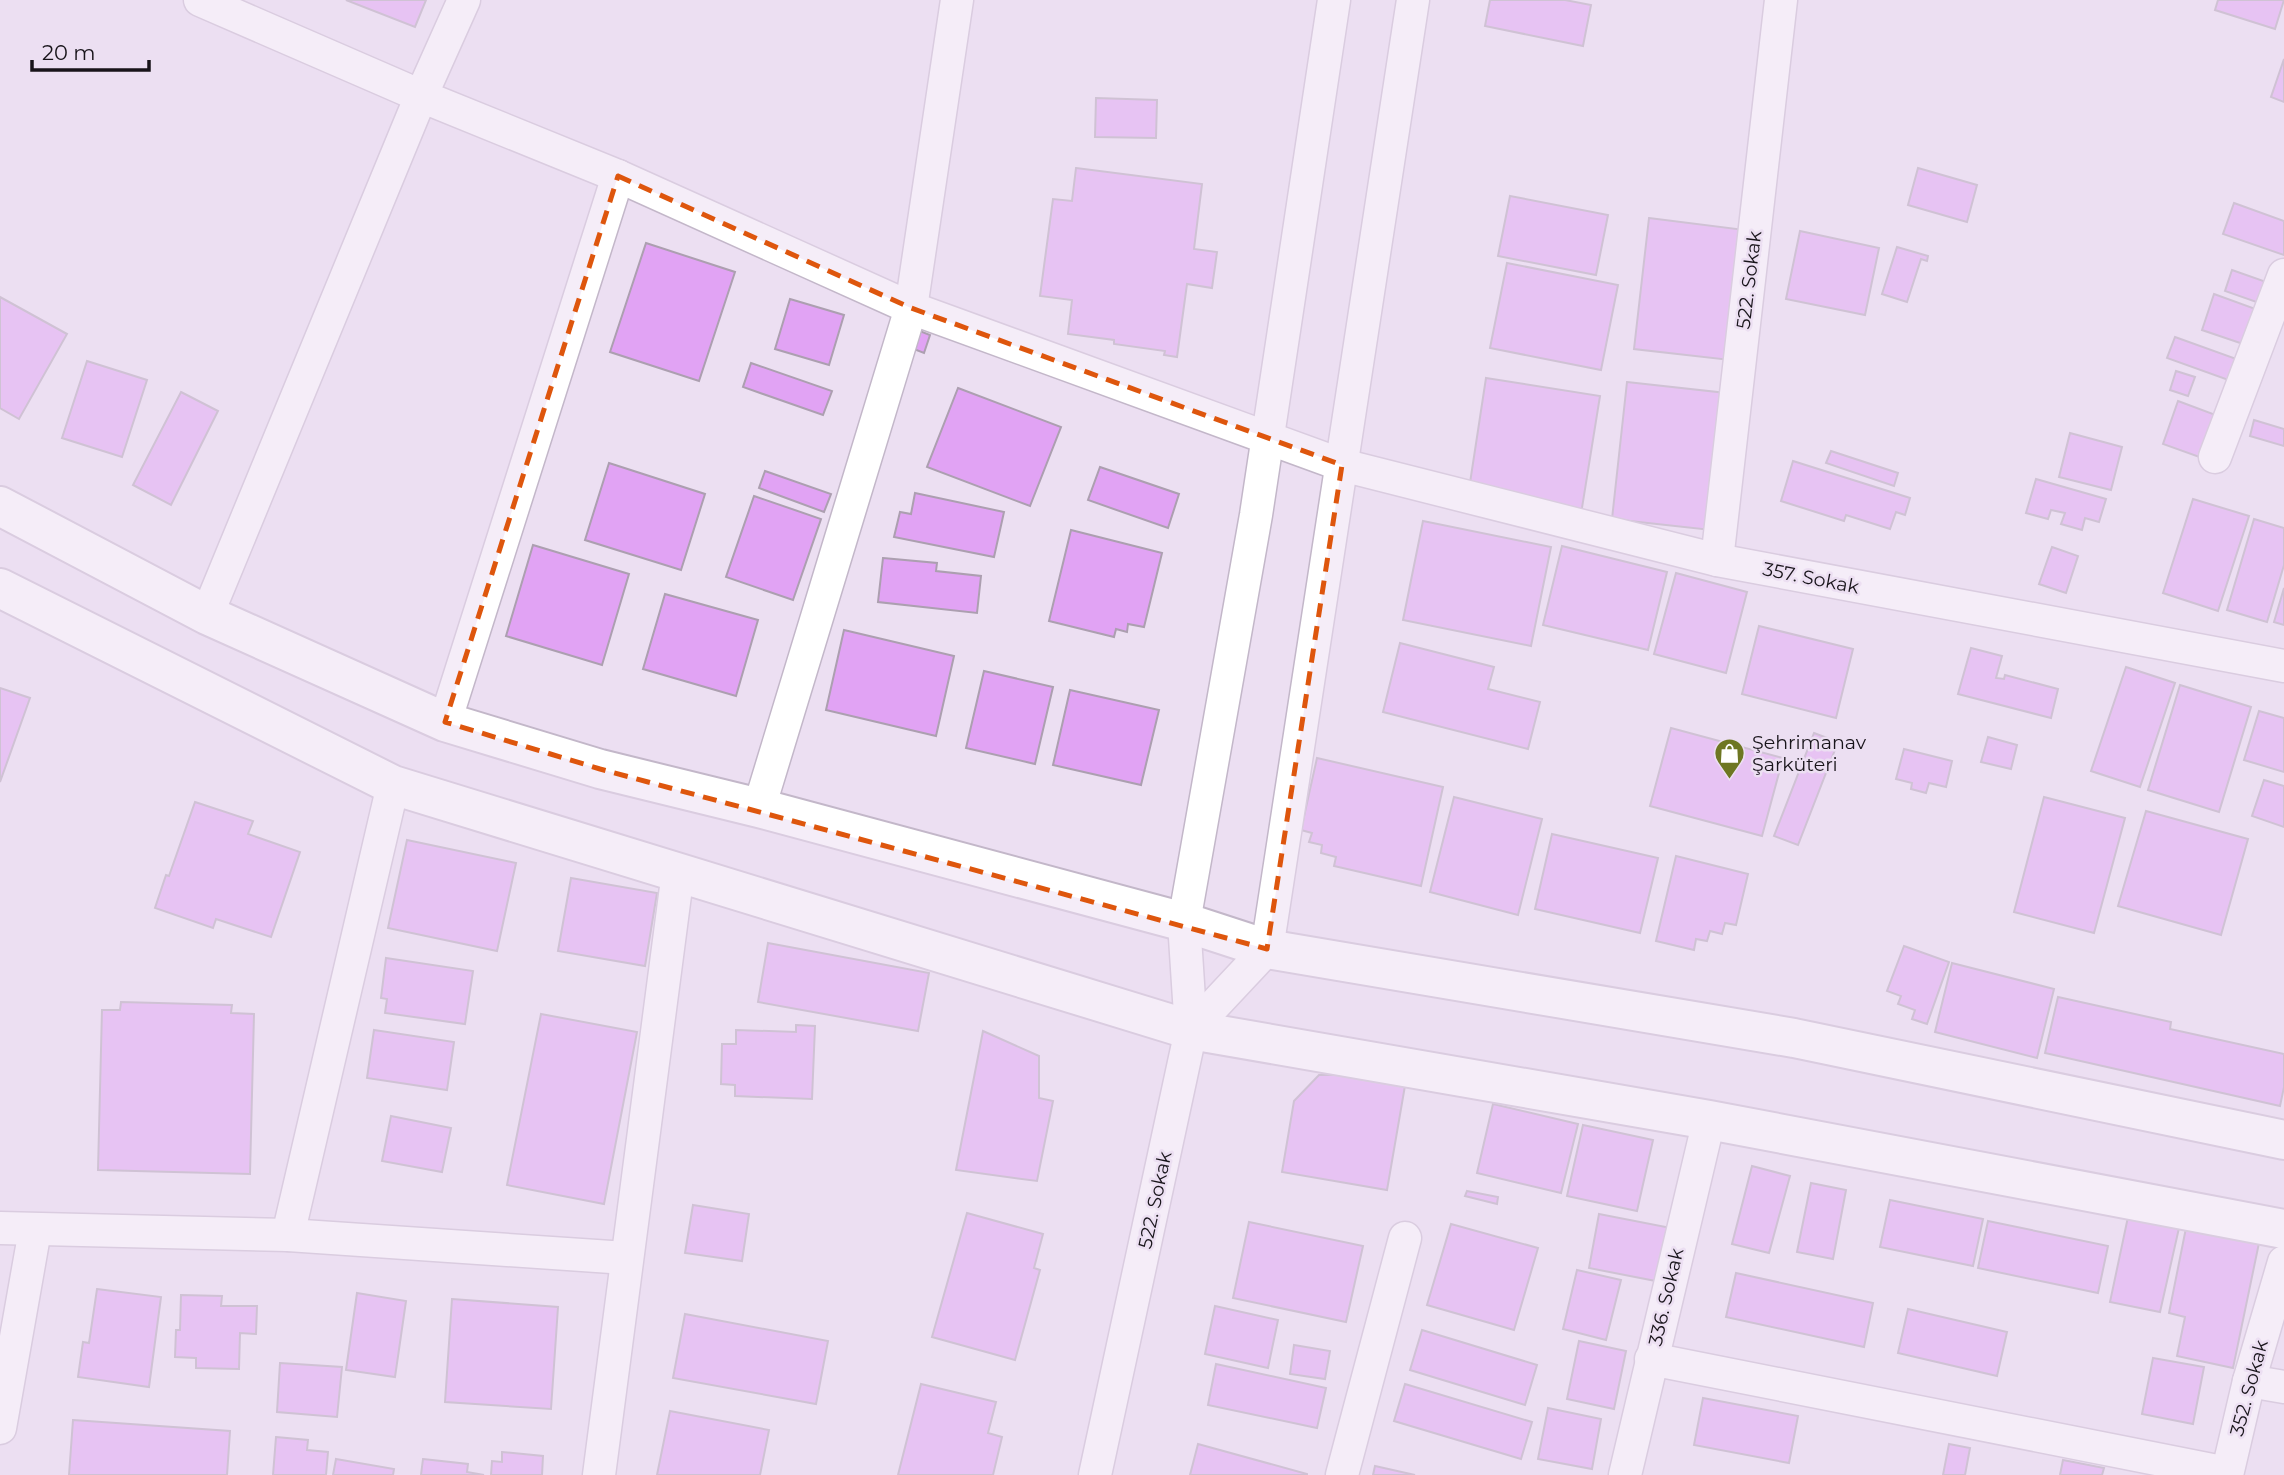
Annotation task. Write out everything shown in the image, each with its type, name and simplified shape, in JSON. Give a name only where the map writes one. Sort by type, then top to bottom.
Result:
[{"type":"street","name":"357. Sokak","points":[[200,0],[421,96],[618,176],[911,308],[1342,465],[1717,560],[2284,666]]},
{"type":"street","points":[[208,615],[421,96],[464,0]]},
{"type":"street","points":[[759,808],[911,308],[957,0]]},
{"type":"street","name":"522. Sokak","points":[[1095,1475],[1191,1030],[1184,922],[1268,438],[1334,0]]},
{"type":"street","points":[[1191,1030],[1267,949],[1413,0]]},
{"type":"street","name":"522. Sokak","points":[[1717,560],[1781,0]]},
{"type":"street","points":[[445,722],[618,176]]},
{"type":"street","points":[[2215,457],[2284,275]]},
{"type":"street","points":[[0,506],[208,615],[445,722],[600,769],[759,808],[1184,922],[1267,949],[1794,1038],[2284,1140]]},
{"type":"street","points":[[0,588],[393,785],[1191,1030],[1709,1120],[2284,1229]]},
{"type":"street","points":[[288,1235],[393,785]]},
{"type":"street","points":[[599,1475],[678,872]]},
{"type":"street","name":"336. Sokak","points":[[1625,1475],[1709,1120]]},
{"type":"street","points":[[0,1228],[288,1235],[626,1258]]},
{"type":"street","points":[[0,1428],[35,1230]]},
{"type":"street","points":[[1342,1475],[1405,1238]]},
{"type":"street","name":"352. Sokak","points":[[2227,1474],[2249,1381],[2284,1262]]},
{"type":"street","points":[[1651,1359],[2227,1474]]},
{"type":"street","points":[[2249,1381],[2284,1387]]},
{"type":"highlighted area","points":[[618,176],[911,308],[1342,465],[1267,949],[600,769],[445,722]]},
{"type":"building","points":[[346,0],[426,0],[415,27]]},
{"type":"building","points":[[1490,0],[1565,0],[1591,5],[1583,46],[1485,26]]},
{"type":"building","points":[[2218,0],[2284,0],[2275,29],[2215,10]]},
{"type":"building","points":[[2284,59],[2284,102],[2271,97]]},
{"type":"building","points":[[1096,98],[1157,100],[1156,138],[1095,137]]},
{"type":"building","points":[[1076,168],[1202,184],[1194,249],[1217,252],[1212,288],[1187,284],[1177,357],[1164,355],[1165,351],[1114,344],[1114,340],[1068,334],[1072,300],[1040,296],[1053,199],[1072,201]]},
{"type":"building","points":[[1918,168],[1977,185],[1967,222],[1908,205]]},
{"type":"building","points":[[1510,196],[1608,215],[1596,275],[1498,256]]},
{"type":"building","points":[[2234,203],[2284,221],[2284,255],[2223,234]]},
{"type":"building","points":[[1649,218],[1745,230],[1730,360],[1634,349]]},
{"type":"building","points":[[1800,231],[1879,248],[1865,315],[1786,299]]},
{"type":"building","points":[[646,243],[735,272],[699,381],[610,352]]},
{"type":"building","points":[[1897,247],[1928,256],[1927,261],[1921,259],[1907,302],[1882,294]]},
{"type":"building","points":[[1507,263],[1618,285],[1601,370],[1490,348]]},
{"type":"building","points":[[2232,270],[2272,284],[2265,305],[2225,291]]},
{"type":"building","points":[[2214,294],[2261,311],[2249,346],[2202,330]]},
{"type":"building","points":[[0,297],[67,334],[19,419],[0,408]]},
{"type":"building","points":[[790,299],[844,315],[829,365],[775,349]]},
{"type":"building","points":[[912,328],[930,335],[924,353],[906,346]]},
{"type":"building","points":[[2175,337],[2242,361],[2234,382],[2167,358]]},
{"type":"building","points":[[87,361],[147,380],[122,457],[62,438]]},
{"type":"building","points":[[751,363],[832,391],[823,415],[743,387]]},
{"type":"building","points":[[2176,371],[2195,377],[2188,396],[2170,390]]},
{"type":"building","points":[[1486,378],[1600,396],[1581,514],[1468,496]]},
{"type":"building","points":[[1627,382],[1726,393],[1711,530],[1612,519]]},
{"type":"building","points":[[958,388],[1061,427],[1030,506],[927,467]]},
{"type":"building","points":[[181,392],[218,411],[171,505],[133,485]]},
{"type":"building","points":[[2178,401],[2221,417],[2205,459],[2163,444]]},
{"type":"building","points":[[2254,420],[2284,429],[2284,446],[2250,436]]},
{"type":"building","points":[[2070,433],[2122,447],[2111,490],[2059,477]]},
{"type":"building","points":[[1831,451],[1898,473],[1894,486],[1826,463]]},
{"type":"building","points":[[1793,461],[1910,498],[1905,515],[1896,512],[1890,529],[1846,515],[1844,521],[1781,501]]},
{"type":"building","points":[[609,463],[705,494],[681,570],[585,540]]},
{"type":"building","points":[[1100,467],[1179,494],[1168,528],[1088,500]]},
{"type":"building","points":[[765,471],[831,494],[824,512],[759,488]]},
{"type":"building","points":[[2036,479],[2106,499],[2099,522],[2085,518],[2082,530],[2061,524],[2065,513],[2051,510],[2048,519],[2026,513]]},
{"type":"building","points":[[915,493],[1004,512],[994,557],[894,537],[900,512],[911,514]]},
{"type":"building","points":[[754,496],[821,519],[793,600],[726,577]]},
{"type":"building","points":[[2193,499],[2249,516],[2218,611],[2163,593]]},
{"type":"building","points":[[2254,519],[2284,528],[2284,565],[2267,622],[2227,610]]},
{"type":"building","points":[[1423,521],[1551,547],[1531,646],[1403,620]]},
{"type":"building","points":[[1071,530],[1162,553],[1144,627],[1128,624],[1127,632],[1116,629],[1114,637],[1049,621]]},
{"type":"building","points":[[533,545],[629,574],[602,665],[506,636]]},
{"type":"building","points":[[1562,546],[1667,572],[1648,650],[1543,625]]},
{"type":"building","points":[[2052,547],[2078,556],[2066,593],[2039,584]]},
{"type":"building","points":[[883,558],[937,563],[936,571],[981,576],[977,613],[878,602]]},
{"type":"building","points":[[1676,573],[1747,592],[1726,673],[1654,654]]},
{"type":"building","points":[[2284,588],[2284,625],[2274,622]]},
{"type":"building","points":[[665,594],[758,620],[736,696],[643,669]]},
{"type":"building","points":[[1759,626],[1853,649],[1836,718],[1742,694]]},
{"type":"building","points":[[844,630],[954,656],[936,736],[826,710]]},
{"type":"building","points":[[1400,643],[1494,667],[1488,689],[1540,702],[1528,749],[1383,712]]},
{"type":"building","points":[[1971,648],[2002,656],[1996,678],[2004,679],[2005,675],[2058,689],[2051,718],[1958,694]]},
{"type":"building","points":[[2126,667],[2175,683],[2140,787],[2091,771]]},
{"type":"building","points":[[984,671],[1053,687],[1035,764],[966,748]]},
{"type":"building","points":[[2180,685],[2251,707],[2219,812],[2148,790]]},
{"type":"building","points":[[0,688],[30,698],[0,782]]},
{"type":"building","points":[[1070,690],[1159,710],[1141,785],[1053,765]]},
{"type":"building","points":[[2259,711],[2284,718],[2284,772],[2244,760]]},
{"type":"building","points":[[1671,728],[1783,758],[1762,836],[1650,806]]},
{"type":"building","points":[[1814,733],[1838,742],[1798,845],[1774,836]]},
{"type":"building","points":[[1988,737],[2017,745],[2011,769],[1981,762]]},
{"type":"building","points":[[1904,749],[1952,761],[1946,787],[1929,783],[1926,793],[1911,789],[1912,783],[1896,779]]},
{"type":"building","points":[[1317,758],[1443,787],[1421,886],[1334,866],[1336,857],[1321,853],[1322,845],[1309,842],[1312,833],[1301,830]]},
{"type":"building","points":[[2264,780],[2284,786],[2284,827],[2252,816]]},
{"type":"building","points":[[1454,797],[1542,819],[1518,915],[1430,892]]},
{"type":"building","points":[[2044,797],[2125,818],[2094,933],[2014,912]]},
{"type":"building","points":[[195,802],[253,821],[248,834],[300,852],[271,937],[216,919],[213,928],[155,908]]},
{"type":"building","points":[[2146,811],[2248,839],[2221,935],[2118,906]]},
{"type":"building","points":[[1552,834],[1658,858],[1640,933],[1535,909]]},
{"type":"building","points":[[407,840],[516,863],[497,951],[388,928]]},
{"type":"building","points":[[1676,856],[1748,874],[1736,925],[1725,923],[1722,934],[1710,931],[1707,941],[1696,939],[1694,950],[1656,941]]},
{"type":"building","points":[[571,878],[657,893],[645,966],[558,951]]},
{"type":"building","points":[[768,943],[929,973],[918,1031],[758,1002]]},
{"type":"building","points":[[1904,946],[1949,962],[1927,1024],[1912,1019],[1915,1010],[1898,1004],[1901,996],[1887,991]]},
{"type":"building","points":[[386,958],[473,971],[465,1024],[385,1013],[387,999],[381,998]]},
{"type":"building","points":[[1952,963],[2054,989],[2037,1058],[1935,1032]]},
{"type":"building","points":[[2058,997],[2171,1022],[2170,1029],[2284,1054],[2284,1087],[2280,1106],[2045,1053]]},
{"type":"building","points":[[121,1002],[232,1005],[231,1013],[254,1014],[250,1174],[98,1170],[102,1010],[120,1010]]},
{"type":"building","points":[[541,1014],[637,1032],[604,1204],[507,1185]]},
{"type":"building","points":[[796,1025],[815,1026],[812,1099],[735,1096],[735,1085],[721,1084],[722,1044],[736,1044],[736,1030],[796,1032]]},
{"type":"building","points":[[374,1030],[454,1042],[447,1090],[367,1078]]},
{"type":"building","points":[[983,1031],[1039,1056],[1039,1098],[1053,1101],[1037,1181],[956,1170]]},
{"type":"building","points":[[1407,1074],[1387,1190],[1282,1172],[1294,1101],[1319,1075]]},
{"type":"building","points":[[1493,1104],[1578,1124],[1561,1193],[1477,1173]]},
{"type":"building","points":[[391,1116],[451,1128],[442,1172],[382,1161]]},
{"type":"building","points":[[1583,1125],[1653,1140],[1637,1211],[1567,1196]]},
{"type":"building","points":[[1752,1166],[1790,1176],[1769,1253],[1732,1244]]},
{"type":"building","points":[[1811,1183],[1846,1190],[1833,1259],[1797,1252]]},
{"type":"building","points":[[1467,1191],[1498,1197],[1497,1204],[1465,1196]]},
{"type":"building","points":[[1890,1200],[1983,1219],[1973,1266],[1880,1247]]},
{"type":"building","points":[[693,1205],[749,1214],[742,1261],[685,1253]]},
{"type":"building","points":[[967,1213],[1043,1234],[1034,1268],[1040,1270],[1015,1360],[932,1337]]},
{"type":"building","points":[[1599,1214],[1676,1229],[1666,1283],[1589,1268]]},
{"type":"building","points":[[2128,1217],[2179,1228],[2160,1312],[2110,1302]]},
{"type":"building","points":[[1988,1221],[2108,1246],[2098,1293],[1978,1268]]},
{"type":"building","points":[[1249,1222],[1363,1246],[1346,1322],[1233,1298]]},
{"type":"building","points":[[1451,1224],[1538,1248],[1514,1330],[1427,1305]]},
{"type":"building","points":[[2186,1228],[2259,1243],[2233,1368],[2177,1356],[2185,1317],[2169,1313]]},
{"type":"building","points":[[1577,1270],[1621,1280],[1606,1340],[1563,1329]]},
{"type":"building","points":[[1736,1273],[1873,1303],[1864,1347],[1726,1317]]},
{"type":"building","points":[[97,1289],[161,1297],[149,1387],[78,1377],[83,1342],[89,1343]]},
{"type":"building","points":[[357,1293],[406,1301],[395,1377],[346,1370]]},
{"type":"building","points":[[181,1295],[222,1296],[221,1306],[257,1306],[256,1334],[240,1333],[239,1369],[196,1368],[196,1358],[175,1357],[176,1330],[180,1330]]},
{"type":"building","points":[[452,1299],[558,1307],[551,1409],[445,1402]]},
{"type":"building","points":[[1215,1306],[1278,1320],[1268,1368],[1205,1354]]},
{"type":"building","points":[[1908,1309],[2007,1332],[1997,1376],[1898,1353]]},
{"type":"building","points":[[685,1314],[828,1341],[816,1404],[673,1378]]},
{"type":"building","points":[[1422,1330],[1537,1365],[1525,1405],[1410,1370]]},
{"type":"building","points":[[1579,1341],[1626,1351],[1614,1409],[1567,1399]]},
{"type":"building","points":[[1294,1345],[1330,1351],[1325,1379],[1290,1374]]},
{"type":"building","points":[[2153,1358],[2204,1367],[2193,1424],[2142,1414]]},
{"type":"building","points":[[280,1363],[342,1367],[337,1417],[277,1412]]},
{"type":"building","points":[[1216,1364],[1326,1388],[1317,1428],[1208,1405]]},
{"type":"building","points":[[921,1384],[996,1402],[988,1433],[1002,1437],[993,1475],[898,1475]]},
{"type":"building","points":[[1405,1384],[1532,1422],[1521,1459],[1394,1421]]},
{"type":"building","points":[[1703,1398],[1798,1416],[1789,1463],[1694,1445]]},
{"type":"building","points":[[1548,1408],[1601,1419],[1592,1469],[1538,1459]]},
{"type":"building","points":[[670,1411],[769,1430],[760,1475],[657,1475]]},
{"type":"building","points":[[73,1420],[230,1431],[227,1475],[69,1475]]},
{"type":"building","points":[[276,1437],[308,1440],[307,1450],[328,1452],[326,1475],[273,1475]]},
{"type":"building","points":[[1198,1444],[1307,1474],[1307,1475],[1190,1475]]},
{"type":"building","points":[[1949,1444],[1970,1448],[1965,1475],[1943,1475]]},
{"type":"building","points":[[502,1452],[543,1456],[542,1475],[491,1475],[492,1461],[502,1462]]},
{"type":"building","points":[[336,1459],[394,1469],[393,1475],[333,1475]]},
{"type":"building","points":[[423,1459],[468,1464],[467,1472],[484,1475],[421,1475]]},
{"type":"building","points":[[2063,1460],[2104,1468],[2102,1475],[2060,1475]]},
{"type":"building","points":[[1375,1466],[1415,1475],[1373,1475]]},
{"type":"place","name":"Şehrimanav Şarküteri","points":[[1729,780]]}]
